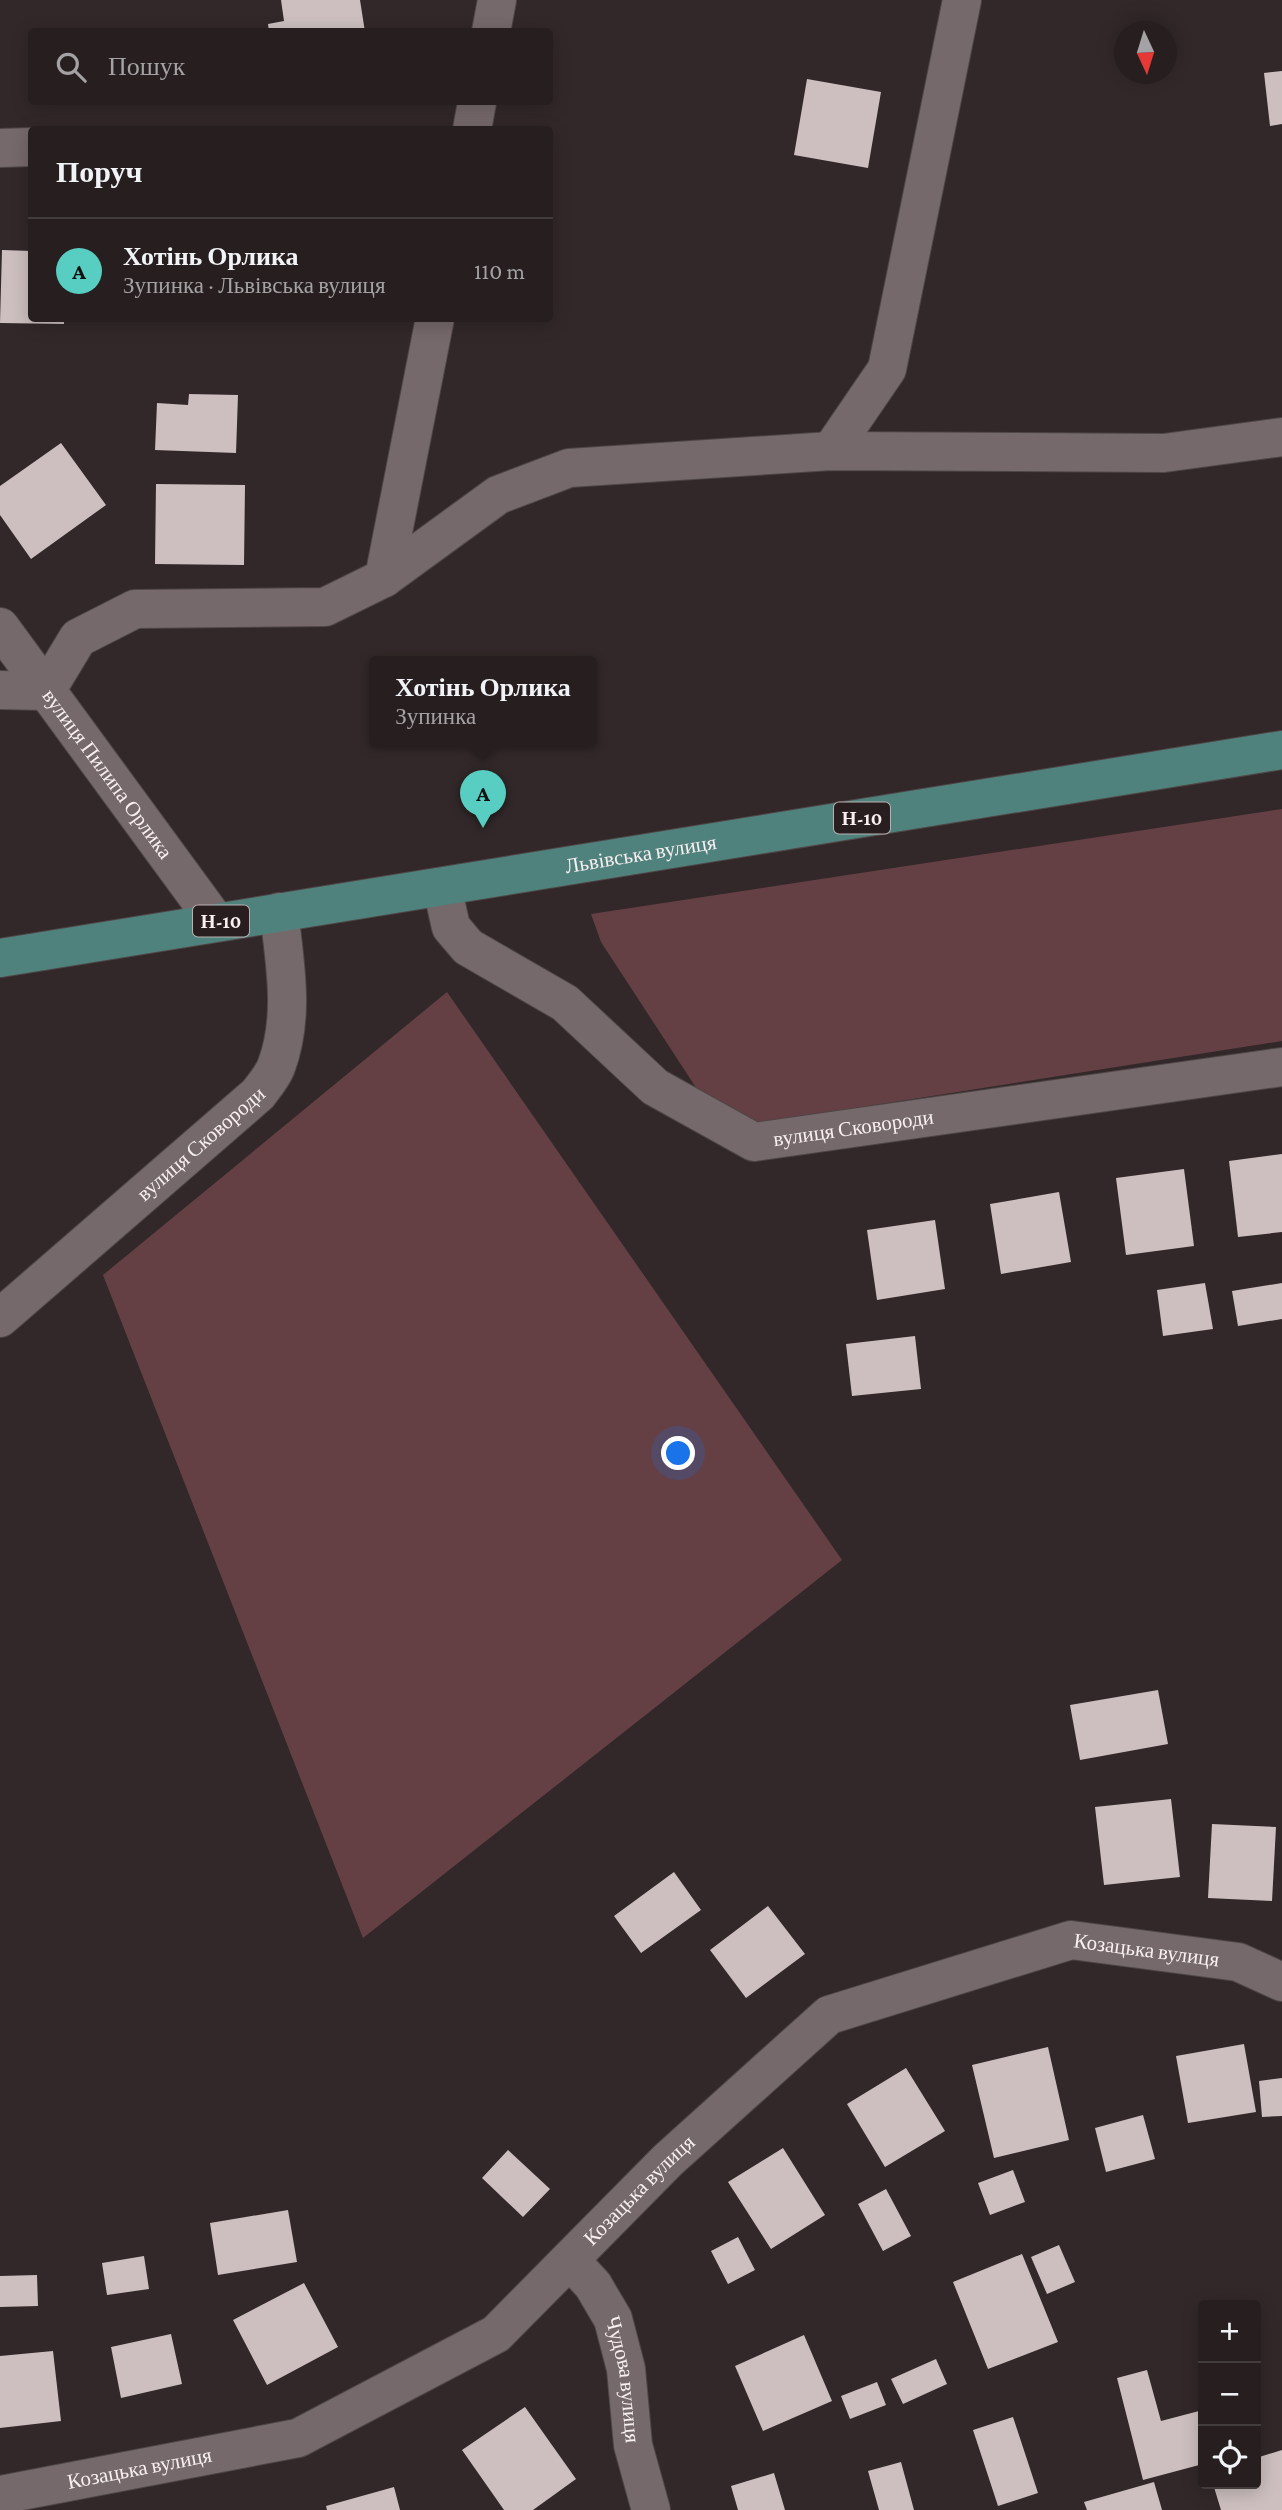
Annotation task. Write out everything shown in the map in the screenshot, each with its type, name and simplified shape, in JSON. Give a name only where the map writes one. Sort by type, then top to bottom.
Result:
[{"type":"main road","name":"Львівська вулиця","points":[[0,958],[1282,750]]},
{"type":"street","points":[[492,28],[497,0]]},
{"type":"street","points":[[831,451],[887,369],[962,0]]},
{"type":"street","points":[[473,126],[476,105]]},
{"type":"street","points":[[0,148],[28,147]]},
{"type":"street","points":[[384,578],[434,322]]},
{"type":"street","points":[[0,690],[46,691],[78,638],[135,609],[325,607],[384,578],[498,495],[569,468],[831,451],[1164,453],[1282,437]]},
{"type":"street","name":"вулиця Пилипа Орлика","points":[[0,627],[216,922]]},
{"type":"street","name":"вулиця Сковороди","points":[[442,887],[452,927],[468,947],[565,1003],[655,1087],[754,1142],[1282,1067]]},
{"type":"street","name":"вулиця Сковороди","points":[[0,1318],[258,1094],[275,1070],[285,1035],[288,981],[279,912]]},
{"type":"street","name":"Козацька вулиця","points":[[0,2495],[299,2438],[496,2334],[668,2160],[829,2015],[1071,1940],[1238,1962],[1282,1982]]},
{"type":"street","name":"Чудова вулиця","points":[[569,2260],[593,2286],[613,2319],[626,2368],[633,2445],[651,2510]]},
{"type":"shaded area","points":[[1282,809],[1282,1041],[723,1129],[601,942],[591,914]]},
{"type":"shaded area","points":[[447,992],[842,1560],[363,1938],[103,1275]]},
{"type":"building","points":[[281,0],[360,0],[364,28],[268,28],[268,24],[284,21]]},
{"type":"building","points":[[1282,71],[1282,124],[1270,126],[1264,73]]},
{"type":"building","points":[[807,79],[881,92],[868,168],[794,155]]},
{"type":"building","points":[[2,250],[28,251],[28,322],[64,324],[0,323]]},
{"type":"building","points":[[189,394],[238,395],[236,453],[155,450],[157,403],[188,405]]},
{"type":"building","points":[[61,443],[106,505],[31,559],[0,515],[0,486]]},
{"type":"building","points":[[156,484],[245,485],[244,565],[155,564]]},
{"type":"building","points":[[1282,1154],[1282,1232],[1238,1237],[1229,1161]]},
{"type":"building","points":[[1184,1169],[1194,1246],[1126,1255],[1116,1178]]},
{"type":"building","points":[[1059,1192],[1071,1262],[1001,1274],[990,1204]]},
{"type":"building","points":[[935,1220],[945,1289],[877,1300],[867,1230]]},
{"type":"building","points":[[1205,1283],[1213,1329],[1163,1336],[1157,1290]]},
{"type":"building","points":[[1282,1283],[1282,1319],[1238,1326],[1232,1291]]},
{"type":"building","points":[[915,1336],[921,1389],[852,1396],[846,1344]]},
{"type":"building","points":[[1158,1690],[1168,1744],[1080,1760],[1070,1705]]},
{"type":"building","points":[[1171,1799],[1180,1877],[1104,1885],[1095,1807]]},
{"type":"building","points":[[1212,1824],[1276,1827],[1272,1901],[1208,1898]]},
{"type":"building","points":[[674,1872],[701,1910],[641,1953],[614,1916]]},
{"type":"building","points":[[768,1906],[805,1954],[746,1998],[710,1950]]},
{"type":"building","points":[[1244,2044],[1256,2112],[1188,2123],[1176,2056]]},
{"type":"building","points":[[1048,2047],[1069,2140],[994,2158],[972,2065]]},
{"type":"building","points":[[906,2068],[945,2131],[885,2167],[847,2104]]},
{"type":"building","points":[[1282,2078],[1282,2116],[1262,2117],[1259,2081]]},
{"type":"building","points":[[1143,2115],[1155,2159],[1106,2172],[1095,2128]]},
{"type":"building","points":[[783,2148],[825,2215],[771,2249],[728,2182]]},
{"type":"building","points":[[508,2150],[550,2189],[523,2217],[482,2178]]},
{"type":"building","points":[[1013,2170],[1025,2202],[990,2215],[978,2183]]},
{"type":"building","points":[[886,2189],[911,2236],[883,2251],[858,2204]]},
{"type":"building","points":[[288,2210],[297,2262],[218,2275],[210,2223]]},
{"type":"building","points":[[738,2237],[755,2270],[728,2284],[711,2251]]},
{"type":"building","points":[[1059,2245],[1075,2282],[1047,2294],[1031,2257]]},
{"type":"building","points":[[1022,2254],[1058,2342],[988,2369],[953,2282]]},
{"type":"building","points":[[144,2256],[149,2289],[107,2295],[102,2263]]},
{"type":"building","points":[[37,2275],[38,2306],[0,2307],[0,2276]]},
{"type":"building","points":[[304,2283],[338,2347],[267,2385],[233,2320]]},
{"type":"building","points":[[171,2334],[182,2384],[121,2398],[111,2347]]},
{"type":"building","points":[[804,2335],[832,2401],[763,2431],[735,2366]]},
{"type":"building","points":[[53,2351],[61,2421],[0,2428],[0,2356]]},
{"type":"building","points":[[936,2359],[947,2384],[903,2404],[891,2379]]},
{"type":"building","points":[[1147,2370],[1161,2421],[1198,2411],[1198,2465],[1143,2480],[1117,2378]]},
{"type":"building","points":[[877,2382],[886,2405],[850,2419],[841,2396]]},
{"type":"building","points":[[525,2407],[576,2479],[533,2510],[504,2510],[462,2450]]},
{"type":"building","points":[[1013,2417],[1038,2493],[998,2506],[973,2430]]},
{"type":"building","points":[[1282,2450],[1282,2510],[1221,2510],[1215,2489],[1261,2489],[1261,2456]]},
{"type":"building","points":[[901,2462],[914,2510],[879,2510],[868,2471]]},
{"type":"building","points":[[774,2473],[785,2510],[738,2510],[731,2486]]},
{"type":"building","points":[[1154,2482],[1162,2510],[1087,2510],[1084,2502]]},
{"type":"building","points":[[394,2487],[400,2510],[327,2510],[326,2506]]},
{"type":"place","name":"Хотінь Орлика","points":[[483,828]]}]
